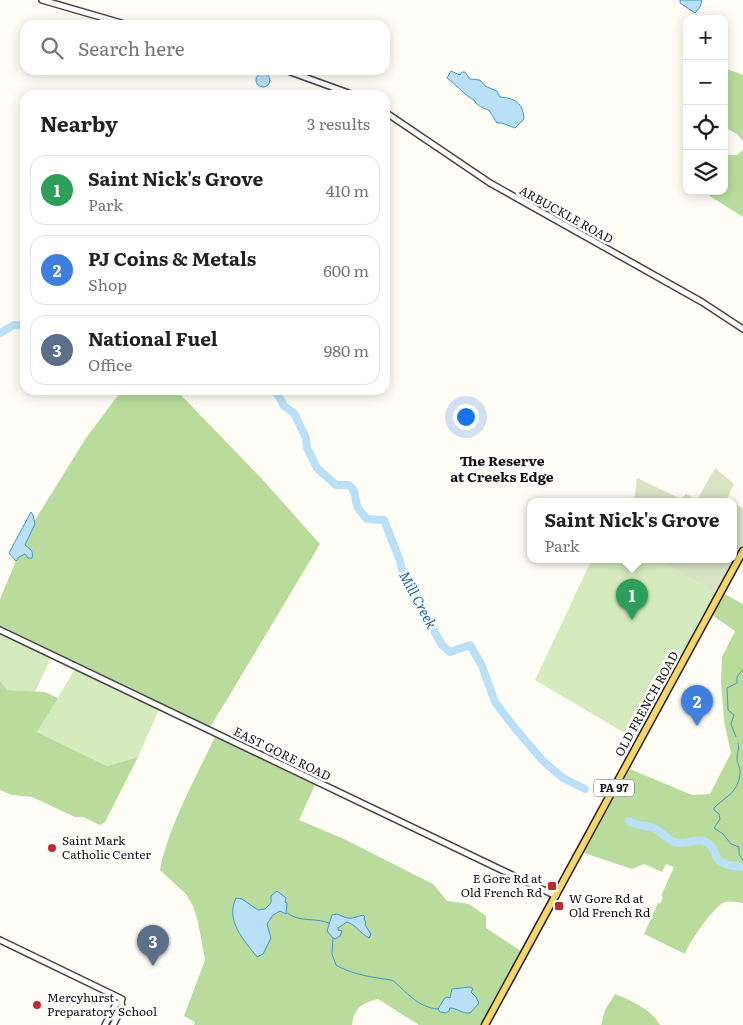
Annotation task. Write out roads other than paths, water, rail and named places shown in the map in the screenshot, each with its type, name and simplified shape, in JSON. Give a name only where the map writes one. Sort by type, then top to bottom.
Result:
[{"type":"main road","name":"OLD FRENCH ROAD","points":[[737,562],[743,551]]},
{"type":"main road","name":"OLD FRENCH ROAD","points":[[485,1025],[736,563]]},
{"type":"street","points":[[42,0],[111,20]]},
{"type":"street","points":[[299,75],[340,90]]},
{"type":"street","name":"ARBUCKLE ROAD","points":[[390,115],[490,183],[702,302],[743,329]]},
{"type":"street","name":"EAST GORE ROAD","points":[[0,630],[556,896]]},
{"type":"street","points":[[0,940],[122,1000]]},
{"type":"street","points":[[106,1025],[116,1004],[122,1000]]},
{"type":"street","points":[[113,1025],[122,1008],[122,1000]]},
{"type":"water","points":[[680,0],[702,0],[700,7],[695,13],[680,3]]},
{"type":"water","points":[[451,71],[460,75],[462,72],[465,72],[470,79],[480,80],[485,86],[497,91],[500,97],[514,100],[520,105],[524,119],[515,128],[497,123],[489,110],[478,105],[447,78]]},
{"type":"water","points":[[258,75],[268,75],[270,83],[266,87],[260,87],[256,83]]},
{"type":"water","points":[[31,512],[35,524],[25,545],[32,552],[32,558],[28,558],[25,554],[16,561],[9,553]]},
{"type":"water","points":[[277,891],[286,898],[286,914],[280,911],[273,915],[267,924],[271,938],[263,954],[257,957],[237,930],[234,922],[233,906],[236,898],[242,899],[258,910],[265,909],[271,903],[271,896]]},
{"type":"water","points":[[337,914],[350,918],[363,915],[366,922],[365,925],[371,934],[369,938],[347,922],[338,928],[338,930],[342,931],[340,936],[335,939],[332,937],[327,931],[332,915]]},
{"type":"water","points":[[470,987],[473,989],[471,992],[479,1003],[470,1013],[450,1008],[446,1013],[440,1012],[438,1009],[444,999],[450,998],[452,989]]},
{"type":"waterway","name":"Mill Creek","points":[[0,333],[14,325],[20,325]]},
{"type":"waterway","name":"Mill Creek","points":[[278,395],[284,406],[294,413],[306,438],[307,448],[317,468],[336,485],[349,485],[352,488],[358,507],[367,519],[384,520],[403,574],[420,600],[429,622],[442,645],[450,652],[470,645],[482,666],[495,702],[514,727],[543,761],[563,778],[585,789]]},
{"type":"waterway","points":[[736,737],[731,724],[734,715],[728,710],[727,688],[737,683],[737,677],[743,669]]},
{"type":"waterway","points":[[738,743],[739,780],[731,794],[714,808],[719,814],[720,819],[714,828],[723,834],[731,844],[739,847],[739,854],[743,860]]},
{"type":"waterway","name":"Mill Creek","points":[[629,821],[652,827],[675,842],[683,843],[698,840],[705,842],[712,847],[719,861],[728,865],[743,867]]},
{"type":"waterway","points":[[287,913],[297,918],[329,923]]},
{"type":"waterway","points":[[333,938],[332,954],[336,965],[355,973],[392,980],[424,1006],[438,1009]]},
{"type":"place","name":"Saint Nick's Grove","points":[[632,620]]},
{"type":"place","name":"PJ Coins & Metals","points":[[697,726]]},
{"type":"place","name":"Saint Mark Catholic Center","points":[[52,848]]},
{"type":"place","name":"E Gore Rd at Old French Rd","points":[[552,886]]},
{"type":"place","name":"W Gore Rd at Old French Rd","points":[[559,906]]},
{"type":"place","name":"National Fuel","points":[[153,966]]},
{"type":"place","name":"Mercyhurst Preparatory School","points":[[37,1005]]},
{"type":"district","name":"The Reserve at Creeks Edge","points":[[502,470]]}]
